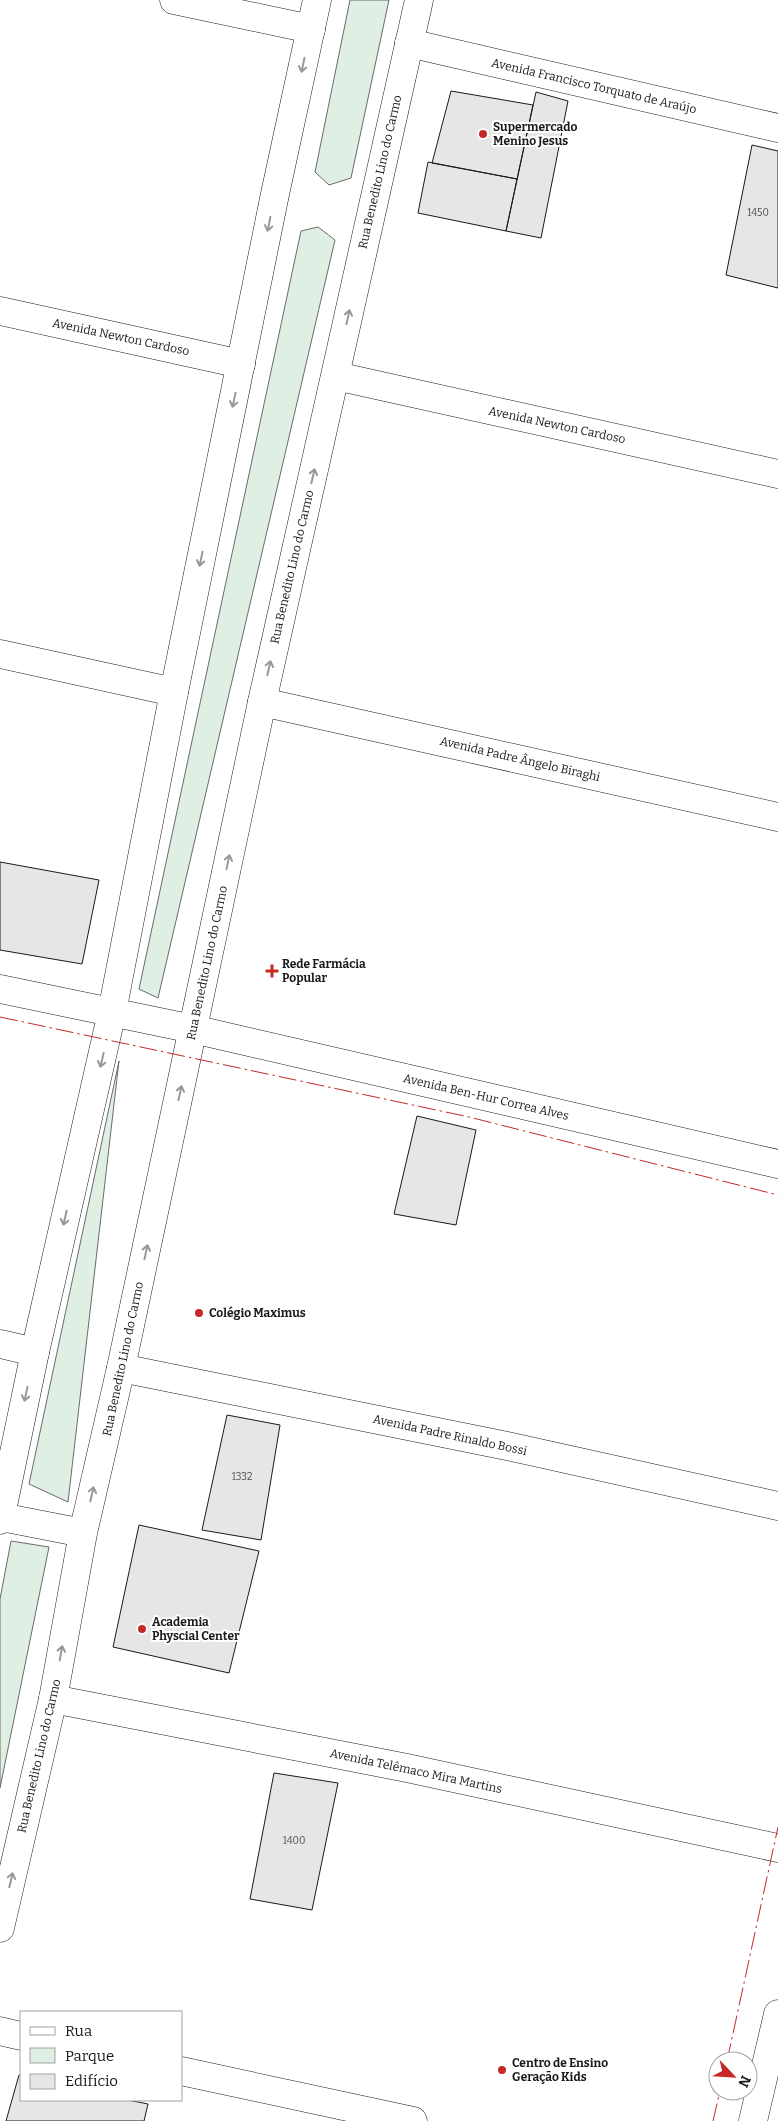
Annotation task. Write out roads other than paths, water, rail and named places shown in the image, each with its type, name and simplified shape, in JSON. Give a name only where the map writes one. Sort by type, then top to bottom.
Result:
[{"type":"street","points":[[174,0],[310,29]]},
{"type":"street","points":[[84,1533],[0,1519],[35,1352],[112,1012],[174,692],[317,0]]},
{"type":"street","name":"Rua Benedito Lino do Carmo","points":[[0,1928],[53,1699],[84,1533],[194,1029],[262,702],[419,0]]},
{"type":"street","name":"Avenida Francisco Torquato de Araújo","points":[[409,43],[778,128]]},
{"type":"street","name":"Avenida Newton Cardoso","points":[[0,311],[241,364]]},
{"type":"street","name":"Avenida Newton Cardoso","points":[[336,376],[778,474]]},
{"type":"street","points":[[0,654],[174,692]]},
{"type":"street","name":"Avenida Padre Ângelo Biraghi","points":[[262,702],[778,817]]},
{"type":"street","points":[[0,989],[112,1012]]},
{"type":"street","name":"Avenida Ben-Hur Correa Alves","points":[[112,1012],[194,1029],[778,1164]]},
{"type":"street","points":[[0,1344],[35,1352]]},
{"type":"street","name":"Avenida Padre Rinaldo Bossi","points":[[121,1368],[507,1446],[778,1506]]},
{"type":"street","name":"Avenida Telêmaco Mira Martins","points":[[53,1699],[407,1768],[778,1848]]},
{"type":"street","points":[[754,2121],[778,2014]]},
{"type":"street","points":[[0,2031],[20,2036]]},
{"type":"street","points":[[182,2071],[413,2121]]},
{"type":"place","name":"Supermercado Menino Jesus","points":[[483,134]]},
{"type":"place","name":"Rede Farmácia Popular","points":[[272,971]]},
{"type":"place","name":"Colégio Maximus","points":[[199,1313]]},
{"type":"place","name":"Academia Physcial Center","points":[[142,1629]]},
{"type":"place","name":"Centro de Ensino Geração Kids","points":[[502,2070]]}]
